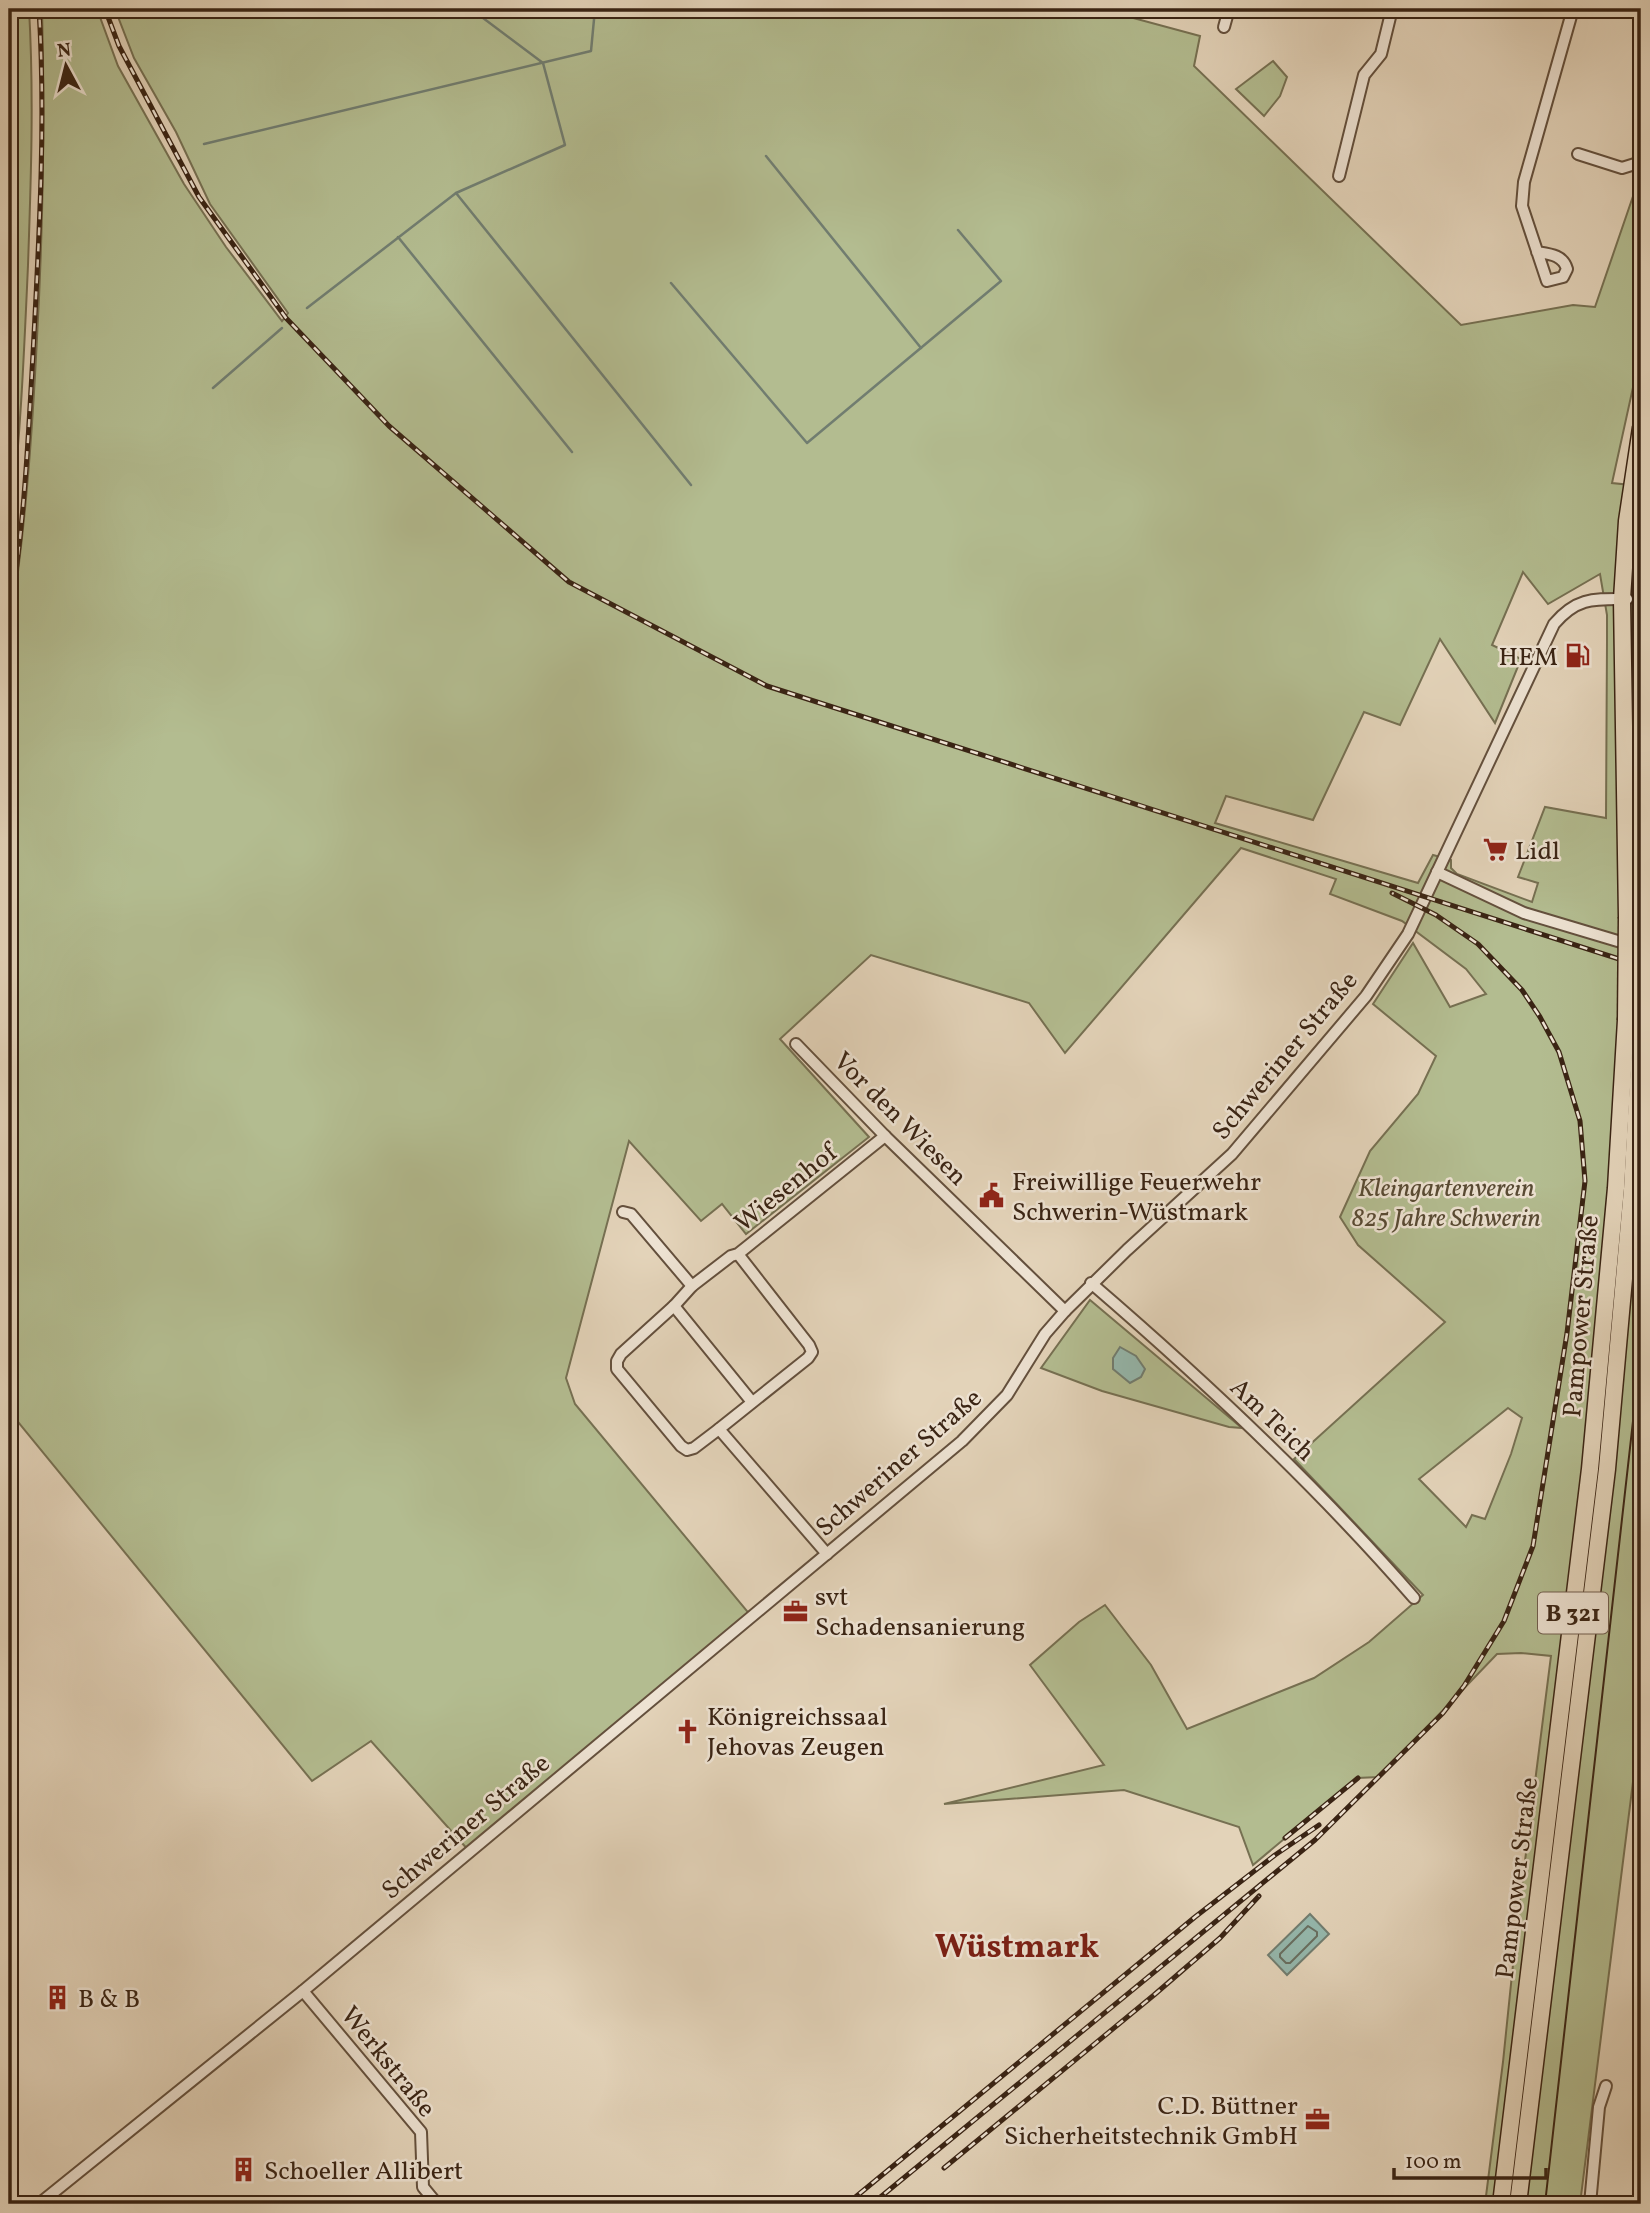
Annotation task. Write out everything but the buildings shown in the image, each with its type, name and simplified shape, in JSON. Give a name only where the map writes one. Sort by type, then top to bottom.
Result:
[{"type":"main road","name":"Pampower Straße","points":[[1518,2204],[1608,1456],[1632,1189],[1634,1023],[1626,916],[1622,599],[1627,522],[1641,428]]},
{"type":"main road","points":[[1641,583],[1641,837]]},
{"type":"main road","name":"Pampower Straße","points":[[1501,2204],[1592,1455],[1634,1023]]},
{"type":"street","points":[[1224,27],[1229,9]]},
{"type":"street","points":[[1339,176],[1364,75],[1381,54],[1392,9]]},
{"type":"street","points":[[1537,252],[1522,206],[1524,182],[1573,9]]},
{"type":"street","points":[[1578,154],[1622,168],[1638,163],[1641,159]]},
{"type":"street","name":"Schweriner Straße","points":[[39,2204],[303,1991],[962,1441],[1007,1395],[1045,1334],[1065,1311],[1091,1283],[1232,1154],[1366,996],[1408,934],[1554,624],[1566,610],[1581,602],[1641,599]]},
{"type":"street","points":[[1437,872],[1524,913],[1641,948]]},
{"type":"street","name":"Vor den Wiesen","points":[[796,1044],[885,1136],[1065,1311]]},
{"type":"street","name":"Wiesenhof","points":[[674,1306],[621,1354],[617,1369],[687,1450],[694,1448],[719,1429],[812,1352],[810,1345],[738,1254],[885,1136]]},
{"type":"street","points":[[623,1212],[631,1214],[692,1286]]},
{"type":"street","points":[[738,1254],[731,1256],[692,1286],[674,1306],[752,1402]]},
{"type":"street","name":"Am Teich","points":[[1091,1283],[1164,1346],[1274,1449],[1363,1538],[1415,1598]]},
{"type":"street","points":[[719,1429],[827,1554]]},
{"type":"street","name":"Werkstraße","points":[[303,1991],[421,2132],[423,2187],[437,2204]]},
{"type":"street","points":[[1590,2204],[1599,2107],[1606,2086]]},
{"type":"green space","points":[[9,9],[29,9],[32,105],[23,368],[9,537]]},
{"type":"green space","name":"Kleingartenverein 825 Jahre Schwerin","points":[[42,9],[97,9],[118,66],[184,184],[226,247],[282,321],[288,313],[210,204],[176,132],[134,58],[115,9],[1100,9],[1200,36],[1194,66],[1461,325],[1573,305],[1595,307],[1641,173],[1641,351],[1612,483],[1641,486],[1641,1744],[1637,1750],[1580,2204],[1485,2204],[1551,1656],[1497,1654],[1379,1777],[1357,1778],[1253,1865],[1239,1827],[1124,1790],[944,1804],[1104,1765],[1030,1665],[1079,1622],[1105,1605],[1151,1665],[1187,1729],[1314,1678],[1369,1642],[1423,1595],[1294,1459],[1445,1322],[1358,1245],[1340,1217],[1370,1151],[1418,1094],[1436,1056],[1373,1004],[1413,943],[1450,1007],[1486,994],[1466,969],[1402,921],[1330,894],[1336,879],[1241,848],[1065,1053],[1029,1003],[871,955],[780,1039],[869,1137],[746,1234],[722,1204],[701,1221],[629,1141],[566,1378],[575,1404],[752,1617],[470,1852],[371,1741],[312,1781],[9,1411],[9,634],[24,523],[35,375],[42,214]],"holes":[[[1523,572],[1548,604],[1600,574],[1607,615],[1606,818],[1545,807],[1518,877],[1538,883],[1532,902],[1457,874],[1451,868],[1451,860],[1433,855],[1418,883],[1215,823],[1226,796],[1313,820],[1364,712],[1400,725],[1440,639],[1495,723],[1521,659],[1492,645]],[[1508,1408],[1522,1418],[1511,1454],[1485,1519],[1472,1515],[1466,1527],[1419,1479]]]},
{"type":"green space","points":[[1273,61],[1287,77],[1280,96],[1264,116],[1236,89]]},
{"type":"green space","points":[[1090,1300],[1242,1428],[1229,1427],[1102,1391],[1041,1368]]},
{"type":"water","points":[[1120,1347],[1136,1356],[1145,1369],[1141,1377],[1130,1383],[1113,1369],[1113,1358]]},
{"type":"water","points":[[1310,1914],[1329,1934],[1287,1975],[1268,1955]]},
{"type":"waterway","points":[[307,308],[456,193],[565,145],[543,63],[471,9]]},
{"type":"waterway","points":[[204,144],[591,51],[595,9]]},
{"type":"waterway","points":[[766,156],[921,348]]},
{"type":"waterway","points":[[456,193],[691,485]]},
{"type":"waterway","points":[[671,283],[807,443],[1001,281],[958,230]]},
{"type":"waterway","points":[[398,237],[572,452]]},
{"type":"waterway","points":[[213,388],[282,328]]},
{"type":"tram line","points":[[1545,2204],[1641,1350]]},
{"type":"railway","points":[[9,618],[25,486],[37,268],[42,138],[39,9]]},
{"type":"railway","points":[[105,9],[119,46],[199,197],[286,318],[389,426],[569,582],[767,686],[1641,966]]},
{"type":"railway","points":[[872,2204],[1315,1840],[1443,1713],[1464,1686],[1504,1621],[1533,1546],[1567,1333],[1585,1181],[1580,1121],[1559,1052],[1522,990],[1478,944],[1436,915],[1392,893]]},
{"type":"railway","points":[[1285,1838],[1358,1778]]},
{"type":"railway","points":[[847,2204],[1195,1917],[1275,1855],[1319,1825]]},
{"type":"railway","points":[[944,2168],[1154,1995],[1220,1938],[1259,1896]]},
{"type":"place","name":"HEM","points":[[1578,656]]},
{"type":"place","name":"Lidl","points":[[1495,850]]},
{"type":"place","name":"Freiwillige Feuerwehr Schwerin-Wüstmark","points":[[992,1196]]},
{"type":"place","name":"svt Schadensanierung","points":[[795,1611]]},
{"type":"place","name":"Königreichssaal Jehovas Zeugen","points":[[687,1731]]},
{"type":"place","name":"B & B","points":[[58,1998]]},
{"type":"place","name":"C.D. Büttner Sicherheitstechnik GmbH","points":[[1318,2120]]},
{"type":"place","name":"Schoeller Allibert","points":[[244,2170]]},
{"type":"district","name":"Wüstmark","points":[[1017,1945]]}]
